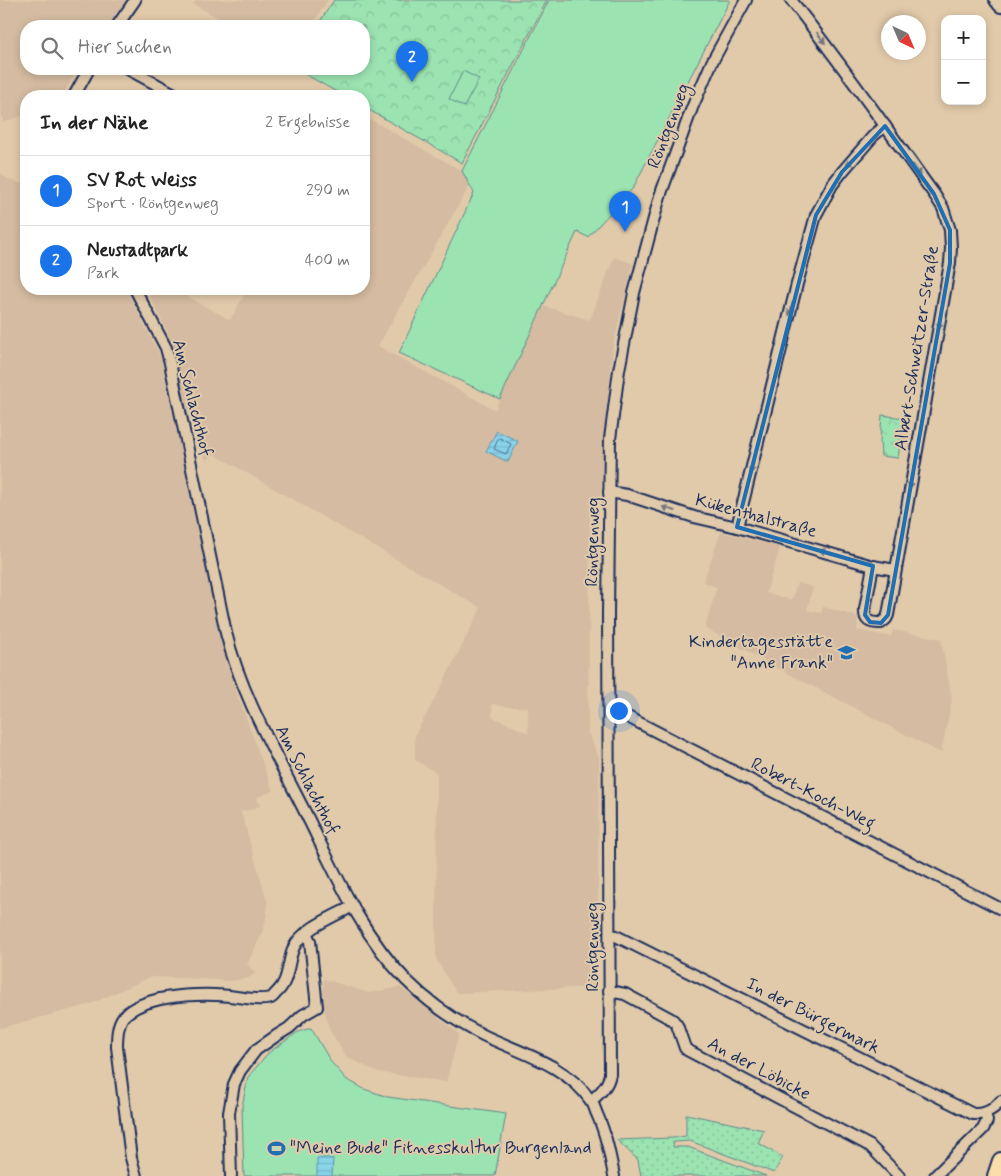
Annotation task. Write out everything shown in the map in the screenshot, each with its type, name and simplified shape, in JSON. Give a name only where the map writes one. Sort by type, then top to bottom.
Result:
[{"type":"highway","points":[[996,1176],[1001,1161]]},
{"type":"main road","points":[[997,0],[1001,5]]},
{"type":"street","points":[[121,20],[135,0]]},
{"type":"street","name":"Röntgenweg","points":[[591,1101],[601,1092],[609,1079],[609,492],[610,439],[619,370],[634,293],[660,196],[692,108],[712,62],[746,0]]},
{"type":"street","name":"Albert-Schweitzer-Straße","points":[[791,0],[818,34],[934,194],[943,208],[950,230],[949,272],[888,615],[881,623],[870,622],[864,615],[873,566]]},
{"type":"street","points":[[77,90],[86,75]]},
{"type":"street","points":[[139,75],[167,90]]},
{"type":"street","points":[[737,527],[816,215],[832,185],[842,172],[874,135],[885,126]]},
{"type":"street","name":"Am Schlachthof","points":[[138,295],[166,348],[170,362],[226,633],[235,666],[259,721],[353,906],[385,955],[425,997],[452,1017],[474,1030],[537,1059],[566,1075],[576,1084],[591,1101],[601,1122],[614,1176]]},
{"type":"street","name":"Kükenthalstraße","points":[[609,492],[627,495],[694,517],[737,527],[873,566],[896,570]]},
{"type":"street","name":"Robert-Koch-Weg","points":[[609,711],[622,714],[1001,909]]},
{"type":"street","points":[[136,1176],[131,1158],[117,1047],[117,1037],[122,1018],[144,1003],[173,997],[217,995],[259,999],[271,998],[281,989],[294,947],[299,939],[317,925],[353,906]]},
{"type":"street","points":[[231,1176],[229,1113],[234,1084],[240,1071],[256,1050],[289,1028],[303,1015],[317,1007],[310,941],[306,932]]},
{"type":"street","name":"In der Bürgermark","points":[[610,935],[625,940],[973,1114],[980,1115],[985,1113]]},
{"type":"street","name":"An der Löbicke","points":[[609,991],[625,994],[673,1020],[677,1025],[687,1050],[870,1146],[899,1176]]},
{"type":"street","points":[[935,1176],[983,1129],[987,1121],[985,1113],[1001,1101]]},
{"type":"highlighted area","points":[[885,126],[934,194],[950,230],[950,263],[888,615],[881,623],[870,622],[865,615],[873,566],[737,527],[816,215],[842,172]]},
{"type":"shaded area","points":[[0,0],[126,0],[112,20],[20,20],[20,75],[75,75],[65,90],[20,90],[20,116],[3,123],[0,99]]},
{"type":"shaded area","points":[[197,0],[328,0],[315,20],[222,20],[193,4]]},
{"type":"shaded area","points":[[370,119],[462,171],[470,185],[378,346],[495,410],[543,306],[590,320],[614,257],[633,264],[613,345],[600,502],[590,503],[588,733],[599,757],[597,987],[457,993],[436,959],[437,773],[415,760],[415,735],[481,608],[214,454],[206,461],[176,372],[168,333],[149,295],[185,295],[230,320],[245,295],[370,295]],"holes":[[[492,704],[508,707],[528,707],[528,733],[492,717]]]},
{"type":"shaded area","points":[[0,172],[8,179],[20,183],[20,295],[129,295],[161,358],[224,653],[273,791],[257,797],[260,806],[241,812],[267,901],[264,927],[247,964],[255,973],[249,978],[230,981],[152,977],[88,1005],[0,1028]]},
{"type":"shaded area","name":"Kindertagesstätte \"Anne Frank\"","points":[[721,532],[780,547],[766,593],[792,600],[797,583],[813,587],[807,610],[821,613],[823,607],[858,617],[857,630],[891,637],[893,630],[941,639],[952,699],[941,753],[705,628],[717,587],[703,582]]},
{"type":"shaded area","points":[[324,979],[369,993],[400,987],[459,1034],[446,1082],[377,1072],[347,1057],[330,1031],[323,1004]]},
{"type":"green space","points":[[334,0],[547,0],[462,163],[370,110],[370,90],[333,90],[307,75],[370,75],[370,20],[321,20]]},
{"type":"green space","points":[[549,0],[730,0],[633,188],[588,237],[577,232],[500,399],[399,353],[474,193],[462,171]]},
{"type":"green space","points":[[463,71],[479,79],[464,107],[449,99]]},
{"type":"green space","points":[[882,415],[904,418],[898,458],[881,456]]},
{"type":"green space","points":[[311,1028],[331,1062],[346,1079],[364,1089],[388,1097],[506,1114],[495,1176],[244,1176],[242,1107],[248,1077],[268,1053],[298,1032]]},
{"type":"green space","points":[[686,1114],[764,1130],[758,1143],[783,1157],[774,1173],[690,1141],[674,1142],[673,1147],[688,1147],[766,1176],[641,1176],[638,1160],[617,1140],[686,1136]]},
{"type":"water","points":[[497,431],[518,441],[508,462],[486,451]]},
{"type":"water","points":[[317,1158],[333,1158],[332,1176],[317,1176]]},
{"type":"place","name":"Neustadtpark","points":[[412,82]]},
{"type":"place","name":"SV Rot Weiss","points":[[625,232]]},
{"type":"place","name":"Kindertagesstätte \"Anne Frank\"","points":[[847,652]]},
{"type":"place","name":"\"Meine Bude\" Fitnesskultur Burgenland","points":[[276,1148]]}]
